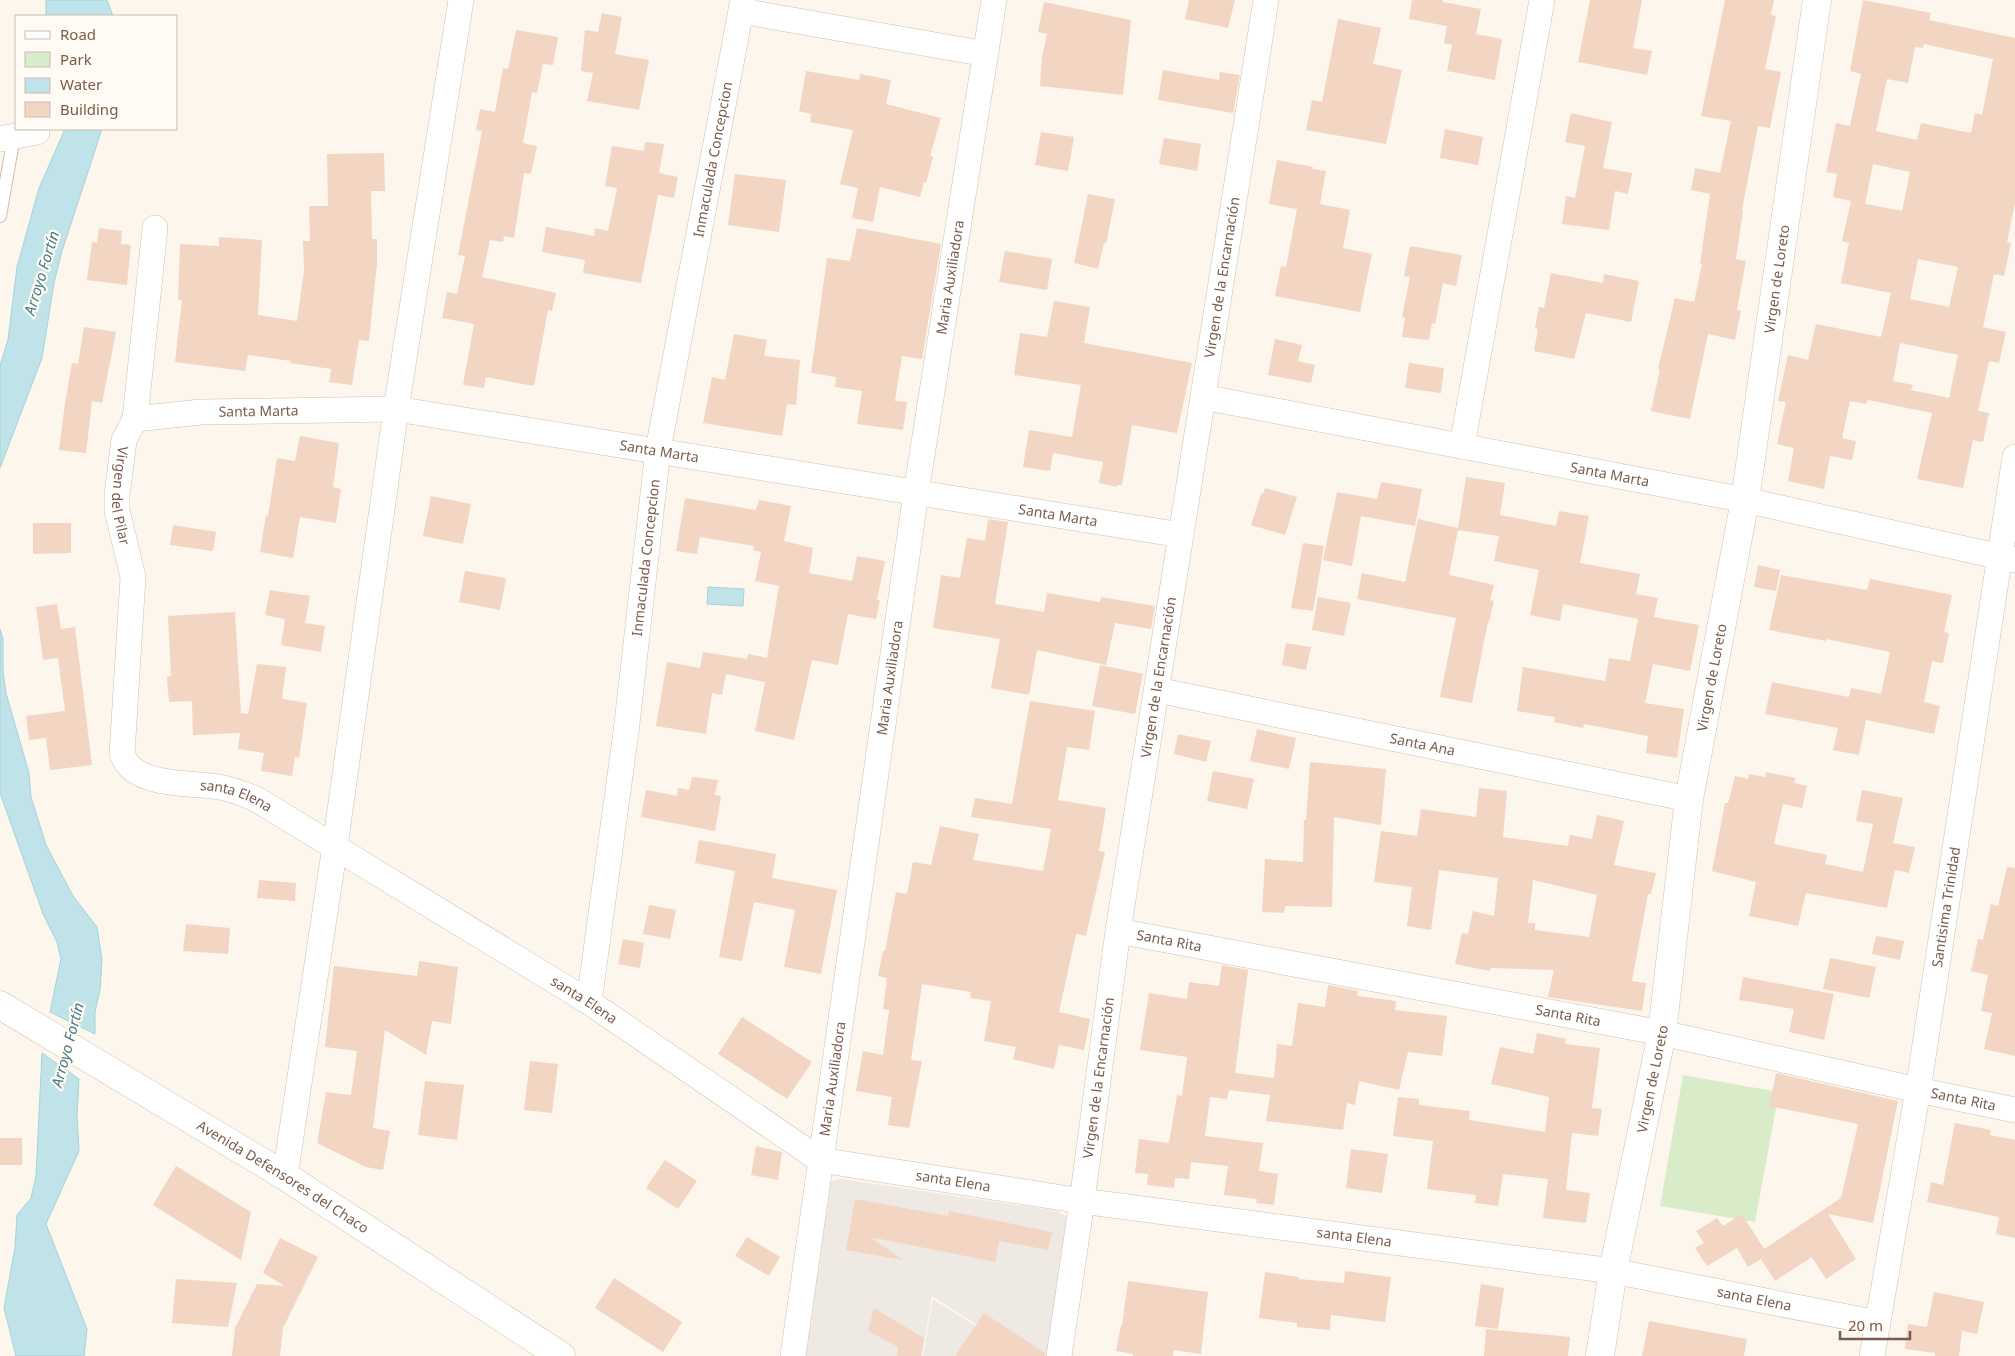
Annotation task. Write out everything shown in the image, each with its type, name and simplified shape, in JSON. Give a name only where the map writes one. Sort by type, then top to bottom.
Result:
[{"type":"street","points":[[285,1176],[335,846],[396,409],[461,0]]},
{"type":"street","name":"Maria Auxiliadora","points":[[793,1356],[916,493],[994,0]]},
{"type":"street","name":"Virgen de la Encarnación","points":[[1059,1356],[1118,931],[1266,0]]},
{"type":"street","points":[[1462,446],[1542,0]]},
{"type":"street","name":"Virgen de Loreto","points":[[1600,1356],[1613,1272],[1662,1033],[1689,799],[1745,500],[1817,0]]},
{"type":"street","points":[[742,5],[986,54]]},
{"type":"street","name":"Inmaculada Concepcion","points":[[589,1002],[626,732],[658,450],[742,5]]},
{"type":"street","name":"Virgen del Pilar","points":[[129,766],[122,754],[133,577],[118,510],[117,495],[124,440],[135,419],[155,228]]},
{"type":"street","name":"Santa Marta","points":[[1203,397],[1745,500],[2008,558]]},
{"type":"street","name":"Santa Marta","points":[[135,419],[201,412],[396,409],[1181,535]]},
{"type":"street","name":"Santisima Trinidad","points":[[1872,1356],[2008,558],[2015,457]]},
{"type":"street","name":"Santa Ana","points":[[1157,690],[1689,799]]},
{"type":"street","name":"santa Elena","points":[[129,766],[143,775],[167,781],[219,787],[256,798],[589,1002],[820,1160],[1082,1201],[1613,1272],[1878,1323]]},
{"type":"street","name":"Santa Rita","points":[[1118,931],[1662,1033],[2015,1110]]},
{"type":"street","name":"Avenida Defensores del Chaco","points":[[4,1007],[285,1176],[561,1356]]},
{"type":"lane","points":[[0,216],[17,136]]},
{"type":"shaded area","points":[[840,1179],[1058,1211],[1067,1217],[1054,1356],[1025,1356],[932,1296],[922,1356],[806,1356],[828,1183]]},
{"type":"shaded area","points":[[933,1299],[1022,1356],[923,1356]]},
{"type":"green space","points":[[1683,1075],[1779,1092],[1755,1222],[1660,1206]]},
{"type":"water","points":[[46,0],[107,0],[113,15],[46,15]]},
{"type":"water","points":[[65,130],[102,130],[62,251],[54,283],[42,358],[0,468],[0,365],[8,340],[17,267],[39,188]]},
{"type":"water","points":[[708,587],[744,589],[743,606],[707,604]]},
{"type":"water","points":[[0,629],[3,639],[3,671],[6,693],[29,773],[31,797],[46,845],[73,896],[97,927],[102,960],[100,990],[95,1012],[95,1034],[50,1012],[61,959],[57,942],[43,914],[0,793]]},
{"type":"water","points":[[42,1053],[79,1079],[77,1115],[79,1151],[46,1224],[87,1329],[84,1356],[16,1356],[4,1308],[15,1247],[17,1215],[31,1198],[36,1176]]},
{"type":"building","points":[[1189,0],[1235,0],[1228,28],[1185,19]]},
{"type":"building","points":[[1412,0],[1443,0],[1443,2],[1481,9],[1476,34],[1502,39],[1495,80],[1447,71],[1452,45],[1444,43],[1447,26],[1409,19]]},
{"type":"building","points":[[1590,0],[1642,0],[1633,48],[1652,51],[1647,75],[1578,62]]},
{"type":"building","points":[[1725,0],[1774,0],[1771,15],[1776,16],[1765,69],[1781,72],[1770,128],[1758,126],[1742,210],[1736,259],[1746,261],[1737,310],[1741,311],[1735,340],[1708,334],[1690,419],[1651,411],[1660,369],[1658,369],[1675,298],[1694,302],[1702,264],[1700,264],[1710,194],[1691,190],[1695,168],[1720,173],[1731,121],[1701,116]]},
{"type":"building","points":[[1863,0],[1931,13],[1929,20],[2015,38],[2015,203],[2007,242],[2011,243],[2004,276],[1994,274],[1983,327],[2006,332],[1999,363],[1989,361],[1978,411],[1989,413],[1983,442],[1973,440],[1963,488],[1917,479],[1932,413],[1868,400],[1866,404],[1850,401],[1842,438],[1856,441],[1852,460],[1830,456],[1824,489],[1788,481],[1794,448],[1777,444],[1786,402],[1778,401],[1788,355],[1808,360],[1816,324],[1881,337],[1891,293],[1841,283],[1849,243],[1842,241],[1851,201],[1833,197],[1837,174],[1826,172],[1836,123],[1850,126],[1861,74],[1850,71]],"holes":[[[1924,44],[1993,59],[1982,115],[1975,113],[1971,133],[1921,123],[1917,140],[1876,131],[1887,79],[1908,83],[1915,47],[1923,48]],[[1873,164],[1910,172],[1902,211],[1865,204]],[[1918,259],[1958,267],[1949,307],[1910,299]],[[1900,343],[1958,355],[1949,398],[1911,390],[1913,385],[1893,381]]]},
{"type":"building","points":[[1044,2],[1131,20],[1123,95],[1040,86],[1042,57],[1047,34],[1038,32]]},
{"type":"building","points":[[602,13],[622,17],[615,54],[649,60],[639,110],[587,101],[593,73],[581,71],[585,30],[598,32]]},
{"type":"building","points":[[1338,19],[1381,28],[1373,64],[1402,70],[1386,144],[1306,130],[1312,100],[1322,102]]},
{"type":"building","points":[[516,30],[558,37],[553,65],[543,64],[537,93],[532,92],[523,143],[537,146],[531,174],[524,173],[514,238],[504,236],[503,242],[490,240],[482,277],[556,293],[552,311],[548,310],[534,386],[486,377],[484,388],[463,385],[474,324],[442,318],[447,292],[457,294],[465,256],[458,255],[482,131],[476,130],[480,109],[495,112],[503,68],[508,69]]},
{"type":"building","points":[[1163,70],[1219,80],[1220,72],[1240,75],[1233,113],[1158,100]]},
{"type":"building","points":[[806,71],[859,80],[860,74],[891,80],[886,104],[941,118],[930,156],[933,157],[920,197],[880,187],[873,222],[852,218],[858,188],[840,184],[853,130],[810,122],[811,114],[799,111]]},
{"type":"building","points":[[1571,113],[1612,122],[1603,168],[1632,173],[1628,194],[1615,191],[1609,230],[1562,224],[1566,196],[1575,198],[1585,146],[1565,142]]},
{"type":"building","points":[[1445,129],[1483,137],[1478,165],[1440,158]]},
{"type":"building","points":[[1041,132],[1074,137],[1068,171],[1035,165]]},
{"type":"building","points":[[1164,138],[1201,144],[1197,171],[1159,164]]},
{"type":"building","points":[[645,142],[664,144],[659,173],[678,177],[674,198],[658,195],[641,283],[583,273],[585,260],[542,252],[546,227],[594,236],[595,228],[608,231],[617,188],[605,186],[612,146],[644,151]]},
{"type":"building","points":[[384,153],[385,191],[371,191],[372,239],[377,239],[377,263],[369,341],[359,340],[352,385],[329,382],[331,369],[248,355],[245,371],[175,362],[182,300],[178,300],[180,244],[219,246],[219,237],[262,240],[258,315],[297,321],[304,271],[303,241],[310,241],[309,206],[328,206],[327,154]]},
{"type":"building","points":[[1277,160],[1326,171],[1320,204],[1350,210],[1343,248],[1372,254],[1360,312],[1275,296],[1281,266],[1286,267],[1297,209],[1269,204]]},
{"type":"building","points":[[735,174],[786,180],[779,232],[728,225]]},
{"type":"building","points":[[1088,194],[1115,199],[1106,244],[1104,243],[1098,269],[1074,263]]},
{"type":"building","points":[[99,228],[122,231],[121,244],[131,245],[127,285],[87,280],[92,242],[97,243]]},
{"type":"building","points":[[857,228],[941,244],[922,359],[902,356],[895,401],[907,402],[903,430],[857,424],[862,391],[835,387],[836,377],[811,373],[827,258],[850,261]]},
{"type":"building","points":[[1410,246],[1462,255],[1456,286],[1443,283],[1435,324],[1432,323],[1429,340],[1402,337],[1405,318],[1402,317],[1410,277],[1404,276]]},
{"type":"building","points":[[1005,251],[1052,259],[1047,290],[999,282]]},
{"type":"building","points":[[1551,273],[1603,283],[1604,274],[1639,281],[1631,322],[1586,313],[1574,359],[1534,351],[1538,329],[1535,328],[1539,307],[1544,308]]},
{"type":"building","points":[[1054,301],[1090,307],[1084,343],[1192,363],[1177,433],[1132,425],[1122,485],[1117,485],[1117,487],[1099,483],[1103,462],[1053,453],[1050,471],[1023,467],[1029,430],[1072,437],[1081,385],[1014,375],[1020,333],[1047,337]]},
{"type":"building","points":[[84,327],[116,332],[102,403],[92,401],[86,453],[59,450],[72,363],[78,364]]},
{"type":"building","points":[[734,334],[767,340],[764,356],[800,360],[796,405],[787,404],[782,436],[703,423],[712,377],[725,380]]},
{"type":"building","points":[[1275,339],[1302,345],[1298,361],[1315,365],[1311,383],[1268,375]]},
{"type":"building","points":[[1409,363],[1444,368],[1441,393],[1405,388]]},
{"type":"building","points":[[300,436],[339,443],[333,487],[341,489],[336,523],[300,517],[293,558],[260,552],[277,458],[295,461]]},
{"type":"building","points":[[1466,477],[1505,483],[1500,515],[1556,526],[1559,511],[1589,516],[1580,563],[1640,574],[1636,594],[1658,598],[1654,617],[1699,625],[1690,671],[1653,664],[1645,703],[1684,709],[1677,758],[1646,753],[1648,736],[1584,724],[1583,728],[1554,722],[1555,717],[1517,711],[1523,667],[1605,681],[1609,658],[1630,661],[1638,619],[1563,604],[1560,621],[1530,615],[1539,570],[1494,561],[1499,536],[1458,530],[1449,575],[1494,585],[1490,600],[1494,601],[1488,621],[1472,703],[1440,697],[1456,618],[1357,599],[1362,573],[1405,582],[1418,519],[1458,528]]},
{"type":"building","points":[[1381,482],[1422,489],[1415,526],[1361,516],[1352,566],[1323,560],[1337,492],[1377,499]]},
{"type":"building","points":[[1265,488],[1297,497],[1285,535],[1251,525],[1261,494],[1263,494]]},
{"type":"building","points":[[431,496],[471,504],[463,544],[423,536]]},
{"type":"building","points":[[685,498],[756,510],[759,500],[791,506],[784,541],[813,548],[809,573],[852,581],[857,556],[885,561],[877,600],[880,600],[876,619],[848,614],[838,665],[812,660],[794,740],[755,731],[765,682],[726,674],[722,695],[712,693],[706,734],[656,726],[667,662],[700,668],[703,652],[747,659],[748,654],[767,658],[779,586],[755,581],[761,552],[753,550],[754,546],[700,537],[697,554],[676,551]]},
{"type":"building","points":[[988,519],[1008,522],[995,604],[1044,612],[1047,593],[1100,602],[1101,597],[1155,606],[1151,629],[1115,623],[1106,665],[1037,650],[1029,695],[991,688],[1000,639],[933,628],[941,575],[960,578],[967,538],[985,541]]},
{"type":"building","points":[[33,523],[71,523],[71,553],[33,554]]},
{"type":"building","points":[[173,525],[216,532],[213,551],[170,545]]},
{"type":"building","points":[[1303,543],[1324,546],[1313,611],[1291,608]]},
{"type":"building","points":[[1758,565],[1780,570],[1776,591],[1754,587]]},
{"type":"building","points":[[465,571],[506,578],[500,610],[459,602]]},
{"type":"building","points":[[1781,575],[1867,590],[1870,579],[1952,595],[1944,632],[1949,633],[1943,663],[1932,661],[1924,702],[1940,706],[1934,734],[1866,720],[1859,755],[1833,750],[1838,728],[1765,714],[1772,682],[1849,697],[1851,688],[1881,694],[1890,652],[1769,630]]},
{"type":"building","points":[[270,590],[310,596],[305,623],[325,626],[321,652],[281,645],[285,619],[265,615]]},
{"type":"building","points":[[1318,597],[1351,603],[1344,636],[1312,630]]},
{"type":"building","points":[[57,604],[61,629],[75,627],[92,765],[50,770],[46,738],[29,740],[26,716],[65,711],[58,658],[43,660],[36,607]]},
{"type":"building","points":[[235,612],[241,713],[248,714],[257,664],[286,667],[282,699],[307,703],[299,758],[295,757],[292,776],[261,771],[264,753],[238,749],[240,733],[193,735],[192,701],[169,702],[167,677],[171,676],[168,616]]},
{"type":"building","points":[[1286,643],[1311,647],[1306,670],[1282,665]]},
{"type":"building","points":[[1100,665],[1143,674],[1135,714],[1092,706]]},
{"type":"building","points":[[1030,701],[1095,711],[1089,750],[1067,747],[1058,800],[1106,808],[1099,851],[1105,852],[1086,936],[1076,934],[1059,1012],[1090,1019],[1084,1050],[1059,1045],[1054,1069],[1013,1059],[1016,1047],[984,1041],[991,1001],[970,998],[971,992],[922,984],[911,1060],[922,1061],[909,1128],[888,1125],[892,1097],[856,1091],[863,1051],[883,1055],[889,1010],[883,1009],[887,978],[878,976],[883,951],[885,951],[896,892],[907,894],[913,862],[931,865],[940,826],[979,834],[973,860],[1043,871],[1051,829],[971,817],[975,798],[1012,804]]},
{"type":"building","points":[[1257,729],[1296,738],[1289,769],[1250,761]]},
{"type":"building","points":[[1178,734],[1211,741],[1206,762],[1174,754]]},
{"type":"building","points":[[1310,762],[1386,769],[1381,825],[1334,817],[1332,907],[1285,906],[1284,913],[1262,912],[1265,859],[1303,862],[1304,820],[1306,820]]},
{"type":"building","points":[[1213,771],[1254,779],[1247,809],[1207,801]]},
{"type":"building","points":[[1766,772],[1796,778],[1794,783],[1807,786],[1802,808],[1783,804],[1774,844],[1827,855],[1825,864],[1863,872],[1873,824],[1856,821],[1862,790],[1903,798],[1893,843],[1915,847],[1909,873],[1895,870],[1887,908],[1806,893],[1798,926],[1749,916],[1756,882],[1712,871],[1725,803],[1728,803],[1735,776],[1748,779],[1749,774],[1765,777]]},
{"type":"building","points":[[692,777],[718,780],[715,795],[721,796],[715,831],[641,817],[646,790],[677,796],[678,788],[689,790]]},
{"type":"building","points":[[1479,788],[1507,791],[1503,837],[1568,846],[1570,835],[1592,839],[1597,815],[1624,821],[1614,865],[1656,873],[1651,894],[1648,894],[1632,981],[1646,983],[1642,1011],[1548,997],[1554,970],[1491,968],[1490,971],[1455,964],[1462,933],[1468,934],[1473,911],[1494,916],[1498,878],[1439,870],[1431,930],[1407,926],[1412,887],[1374,882],[1381,831],[1417,836],[1421,809],[1476,817]],"holes":[[[1533,880],[1597,895],[1589,937],[1535,930],[1535,923],[1528,923]]]},
{"type":"building","points":[[699,840],[776,854],[772,878],[837,890],[821,974],[784,967],[795,910],[754,902],[742,961],[719,957],[735,871],[695,863]]},
{"type":"building","points":[[2007,867],[2015,868],[2015,1056],[1984,1049],[1992,1013],[1981,1011],[1988,975],[1971,971],[1978,939],[1983,940],[1991,904],[1998,906]]},
{"type":"building","points":[[259,880],[296,883],[295,901],[257,898]]},
{"type":"building","points":[[649,905],[676,910],[670,939],[643,934]]},
{"type":"building","points":[[186,924],[230,928],[228,954],[183,951]]},
{"type":"building","points":[[1876,936],[1904,941],[1900,960],[1872,954]]},
{"type":"building","points":[[623,939],[644,943],[640,968],[618,964]]},
{"type":"building","points":[[1830,958],[1876,967],[1869,998],[1823,989]]},
{"type":"building","points":[[419,961],[458,967],[451,1024],[432,1021],[426,1055],[385,1030],[373,1128],[390,1131],[383,1170],[366,1167],[317,1143],[326,1092],[351,1095],[357,1051],[325,1047],[334,966],[417,976]]},
{"type":"building","points":[[1222,965],[1248,970],[1235,1073],[1274,1078],[1277,1044],[1292,1046],[1298,1003],[1325,1007],[1328,985],[1358,991],[1357,996],[1396,1001],[1395,1010],[1447,1016],[1442,1056],[1408,1052],[1399,1090],[1359,1081],[1355,1105],[1347,1103],[1343,1130],[1266,1121],[1270,1095],[1229,1090],[1227,1099],[1210,1097],[1205,1136],[1263,1143],[1259,1171],[1278,1174],[1274,1205],[1256,1203],[1257,1199],[1224,1195],[1228,1166],[1191,1162],[1189,1179],[1175,1178],[1174,1188],[1147,1185],[1148,1174],[1135,1173],[1139,1139],[1169,1143],[1177,1095],[1182,1096],[1187,1057],[1140,1050],[1149,993],[1187,999],[1189,982],[1219,986]]},
{"type":"building","points":[[1743,977],[1834,994],[1824,1040],[1789,1032],[1794,1009],[1739,1000]]},
{"type":"building","points":[[742,1017],[812,1062],[787,1099],[718,1054]]},
{"type":"building","points":[[1537,1033],[1566,1039],[1565,1044],[1600,1048],[1592,1108],[1602,1109],[1598,1136],[1572,1133],[1566,1190],[1590,1193],[1586,1223],[1543,1218],[1548,1179],[1503,1174],[1498,1206],[1475,1203],[1476,1195],[1427,1189],[1433,1141],[1393,1136],[1398,1097],[1419,1099],[1419,1105],[1470,1111],[1469,1120],[1545,1132],[1549,1097],[1491,1084],[1500,1047],[1533,1054]]},
{"type":"building","points":[[530,1061],[558,1064],[552,1113],[524,1110]]},
{"type":"building","points":[[1776,1073],[1898,1101],[1873,1223],[1828,1214],[1856,1259],[1826,1279],[1812,1257],[1775,1281],[1761,1259],[1748,1267],[1737,1248],[1707,1266],[1695,1248],[1704,1243],[1696,1231],[1717,1218],[1723,1226],[1742,1214],[1764,1249],[1841,1198],[1858,1124],[1769,1106]]},
{"type":"building","points":[[425,1081],[464,1085],[457,1140],[418,1135]]},
{"type":"building","points":[[1955,1123],[1991,1130],[1990,1135],[2015,1140],[2015,1238],[1996,1234],[1999,1217],[1927,1202],[1931,1182],[1943,1185]]},
{"type":"building","points":[[0,1138],[22,1138],[22,1165],[0,1165]]},
{"type":"building","points":[[756,1146],[782,1152],[778,1180],[751,1175]]},
{"type":"building","points":[[1351,1149],[1388,1154],[1382,1193],[1346,1188]]},
{"type":"building","points":[[665,1160],[697,1181],[678,1209],[646,1188]]},
{"type":"building","points":[[176,1166],[251,1212],[241,1260],[153,1205]]},
{"type":"building","points":[[855,1199],[948,1216],[949,1211],[1052,1232],[1048,1250],[999,1241],[995,1262],[870,1237],[903,1260],[846,1250]]},
{"type":"building","points":[[747,1237],[780,1257],[769,1276],[735,1256]]},
{"type":"building","points":[[280,1238],[318,1257],[283,1328],[280,1356],[232,1356],[235,1328],[257,1284],[285,1286],[263,1273]]},
{"type":"building","points":[[1345,1271],[1391,1277],[1385,1322],[1331,1315],[1330,1330],[1297,1327],[1297,1323],[1259,1318],[1265,1272],[1299,1277],[1299,1279],[1344,1283]]},
{"type":"building","points":[[614,1278],[682,1322],[663,1352],[595,1308]]},
{"type":"building","points":[[176,1279],[237,1283],[228,1327],[172,1323]]},
{"type":"building","points":[[1128,1281],[1208,1292],[1201,1354],[1174,1350],[1173,1356],[1133,1356],[1133,1354],[1116,1351],[1122,1326]]},
{"type":"building","points":[[1481,1284],[1504,1288],[1498,1329],[1475,1326]]},
{"type":"building","points":[[1934,1292],[1984,1302],[1977,1334],[1962,1331],[1959,1356],[1935,1356],[1935,1353],[1905,1349],[1908,1324],[1927,1327]]},
{"type":"building","points":[[874,1308],[924,1338],[921,1356],[897,1356],[898,1347],[868,1331]]},
{"type":"building","points":[[984,1313],[1045,1353],[1045,1356],[955,1356]]},
{"type":"building","points":[[1649,1321],[1747,1339],[1744,1356],[1642,1356]]},
{"type":"building","points":[[1486,1329],[1570,1337],[1568,1356],[1484,1356]]},
{"type":"waterway","name":"Arroyo Fortín","points":[[69,1040],[76,1014]]},
{"type":"waterway","name":"Arroyo Fortín","points":[[59,1074],[66,1050]]}]
